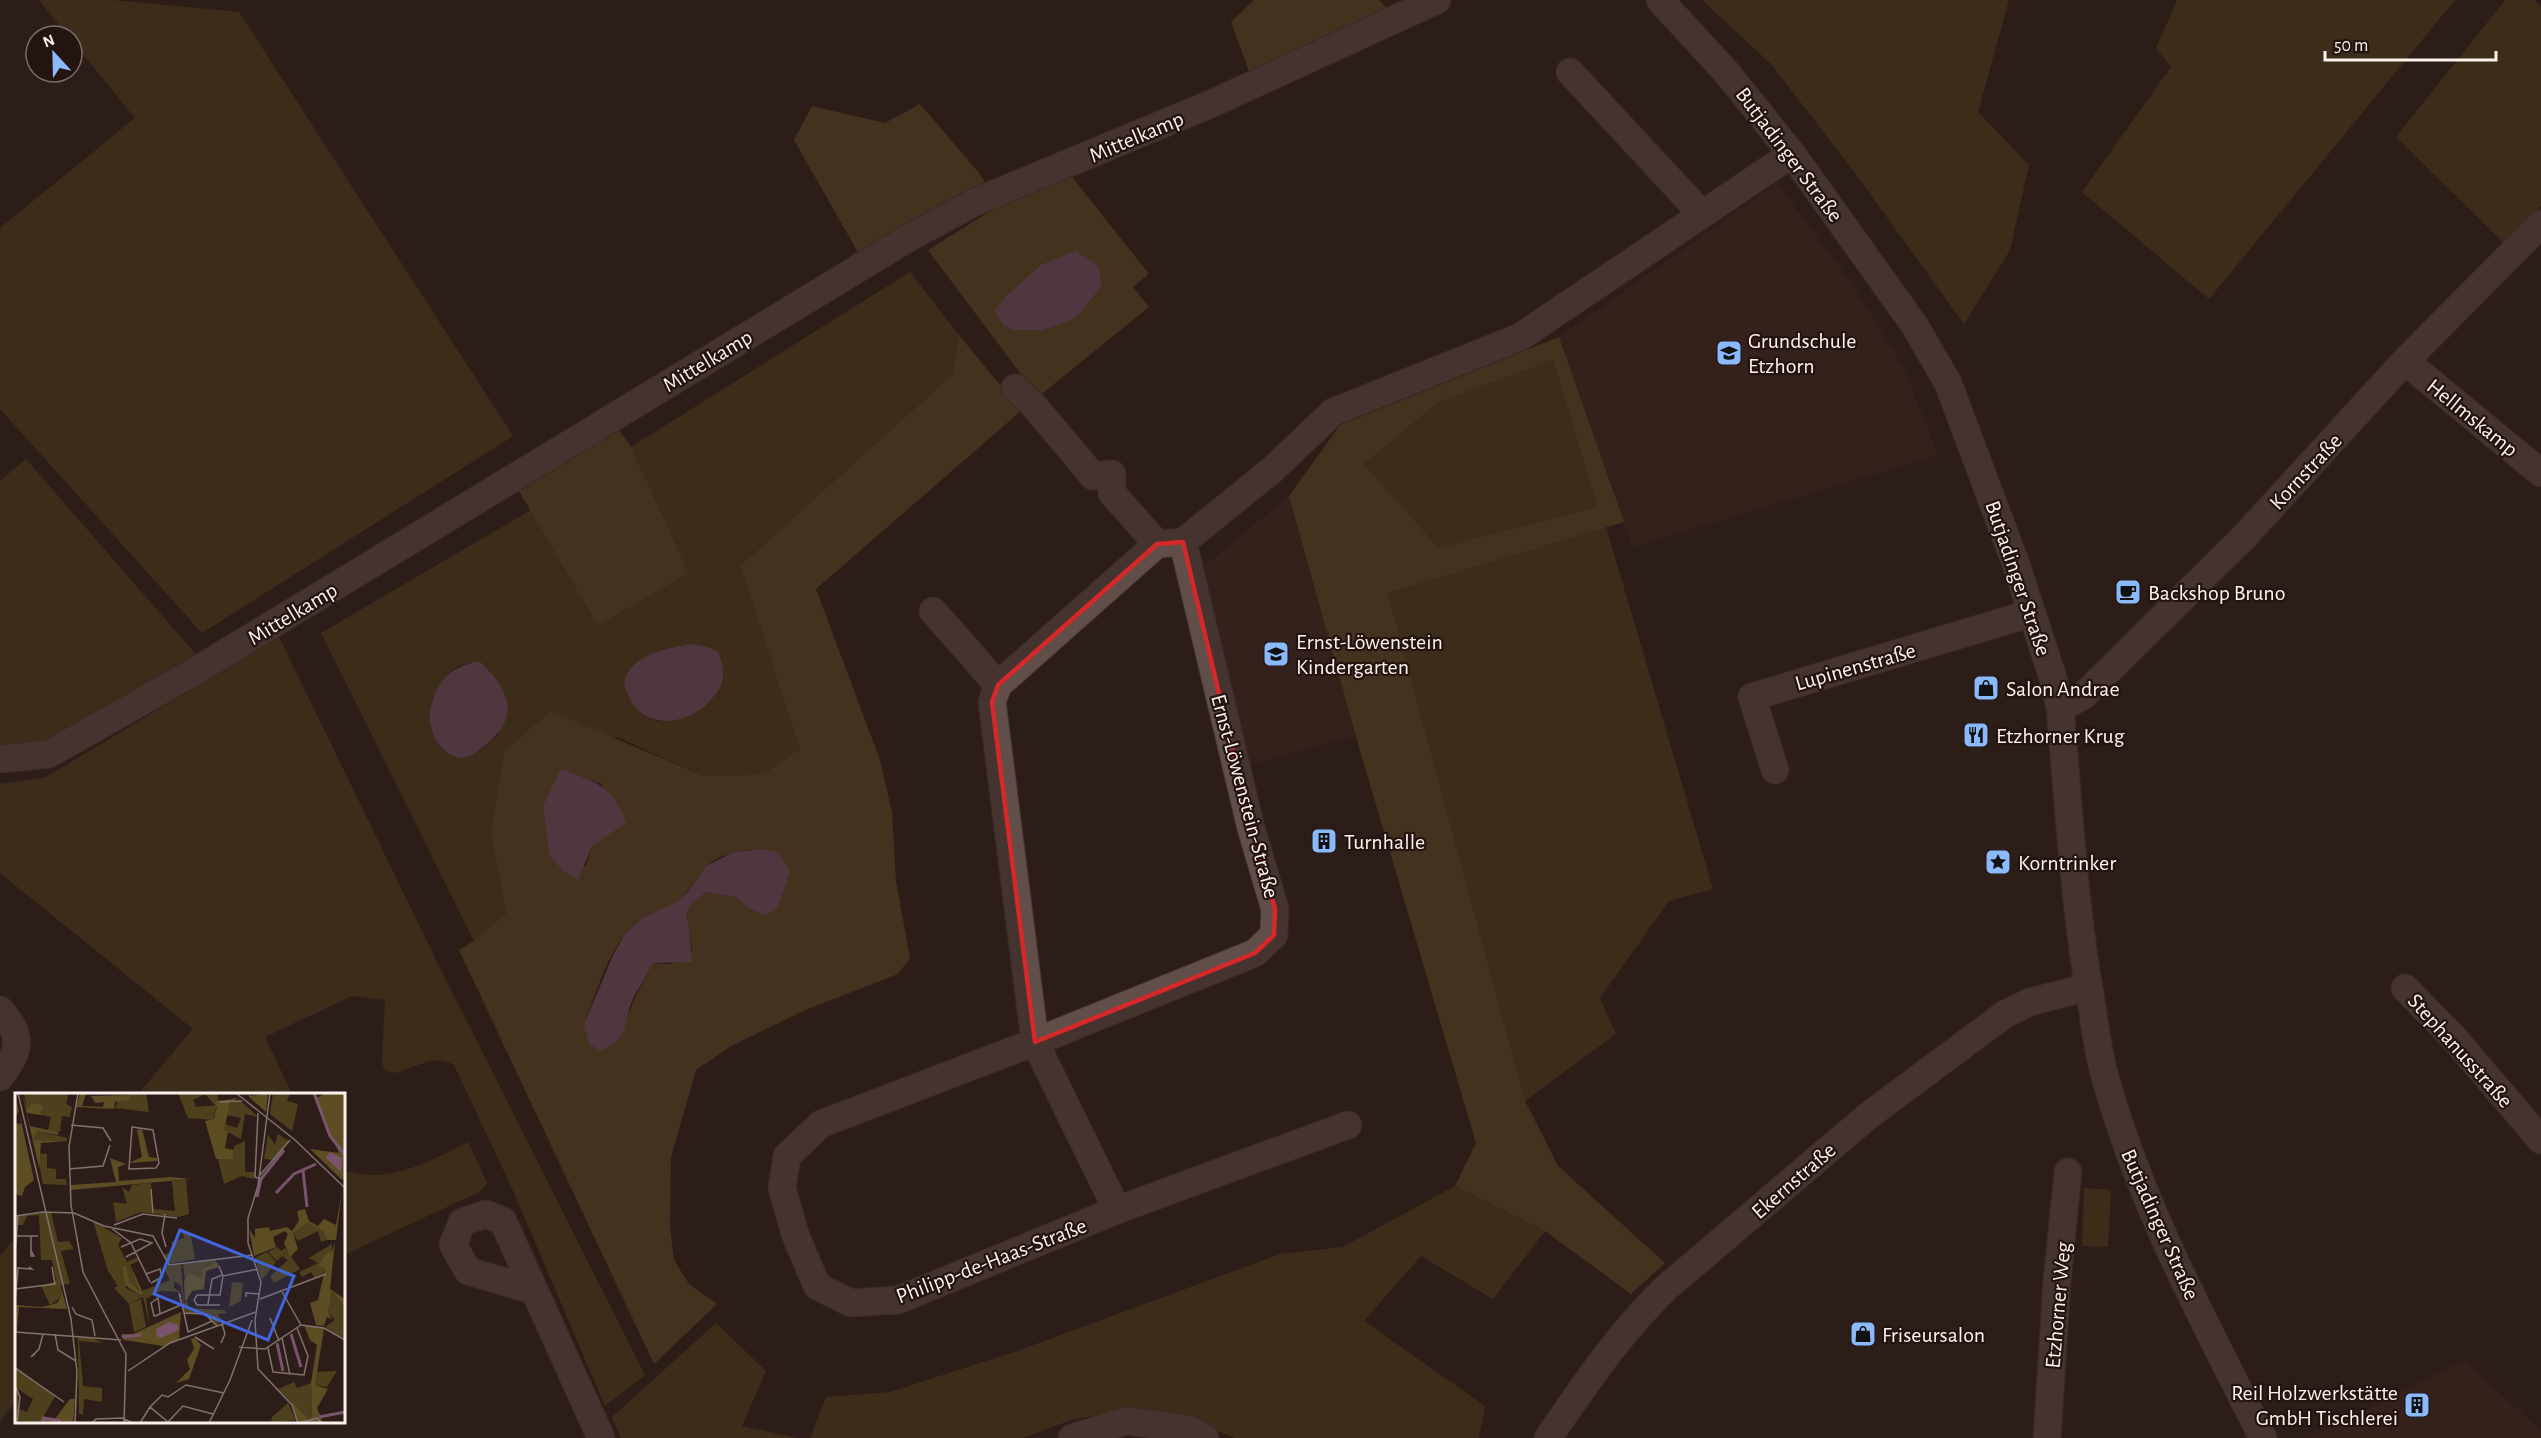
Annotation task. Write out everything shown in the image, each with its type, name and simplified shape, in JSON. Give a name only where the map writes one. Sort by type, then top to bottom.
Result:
[{"type":"street","name":"Mittelkamp","points":[[0,759],[49,754],[194,672],[905,240],[975,202],[1213,104],[1437,0]]},
{"type":"street","name":"Butjadinger Straße","points":[[1660,0],[1727,73],[1792,154],[1915,326],[1948,383],[2017,567],[2053,678],[2060,708],[2078,919],[2103,1071],[2131,1161],[2154,1218],[2263,1438]]},
{"type":"street","points":[[1570,72],[1701,213]]},
{"type":"street","points":[[1118,1210],[1035,1042],[992,702],[998,685],[1170,543],[1272,470],[1333,412],[1520,338],[1701,213],[1792,154]]},
{"type":"street","name":"Kornstraße","points":[[2060,708],[2083,696],[2244,537],[2405,362],[2541,224]]},
{"type":"street","name":"Hellmskamp","points":[[2405,362],[2541,473]]},
{"type":"street","name":"Ernst-Löwenstein-Straße","points":[[1016,388],[1093,476],[1112,474],[1112,493],[1170,543],[1275,909],[1274,935],[1255,953],[1035,1042]]},
{"type":"street","points":[[933,611],[998,685]]},
{"type":"street","name":"Lupinenstraße","points":[[1775,770],[1752,697],[2032,613]]},
{"type":"street","name":"Ekernstraße","points":[[1548,1438],[1611,1347],[1637,1315],[1868,1116],[2005,1014],[2030,1002],[2088,987]]},
{"type":"street","name":"Stephanusstraße","points":[[2404,988],[2453,1037],[2541,1140]]},
{"type":"street","points":[[0,1010],[14,1031],[17,1047],[14,1060],[0,1077]]},
{"type":"street","name":"Philipp-de-Haas-Straße","points":[[1035,1042],[821,1124],[787,1156],[782,1188],[795,1234],[817,1286],[851,1303],[898,1300],[1118,1210],[1348,1125]]},
{"type":"street","name":"Etzhorner Weg","points":[[2047,1438],[2057,1281],[2068,1172]]},
{"type":"street","points":[[532,1290],[595,1435]]},
{"type":"street","points":[[1072,1438],[1126,1421],[1188,1429],[1205,1438]]},
{"type":"highlighted area","points":[[1183,542],[1251,828],[1275,909],[1274,935],[1255,953],[1035,1042],[992,702],[998,685],[1157,544]]},
{"type":"shaded area","points":[[39,0],[112,0],[239,12],[513,436],[202,633],[0,409],[0,228],[135,118],[84,56],[84,24],[58,24]]},
{"type":"shaded area","points":[[1254,0],[1379,0],[1393,14],[1251,77],[1231,22]]},
{"type":"shaded area","points":[[1702,0],[2009,0],[1978,112],[2029,165],[2010,250],[1964,324],[1855,173],[1771,64]]},
{"type":"shaded area","points":[[2177,0],[2455,0],[2209,299],[2082,192],[2171,67],[2156,48]]},
{"type":"shaded area","points":[[2505,0],[2534,0],[2541,6],[2541,206],[2505,244],[2396,137]]},
{"type":"shaded area","points":[[920,104],[980,174],[987,186],[859,254],[794,140],[812,106],[885,123]]},
{"type":"shaded area","points":[[1072,177],[1149,274],[1133,287],[1149,307],[1038,397],[928,250],[997,207]],"holes":[[[1102,286],[1075,318],[1043,330]]]},
{"type":"shaded area","name":"Grundschule Etzhorn","points":[[1777,183],[1849,279],[1904,369],[1938,455],[1632,547],[1559,337]]},
{"type":"shaded area","points":[[1076,251],[1098,266],[1102,286],[1076,318],[1043,330],[1015,330],[1004,326],[994,311],[1006,296],[1041,265]]},
{"type":"shaded area","points":[[910,272],[959,335],[953,374],[740,566],[800,749],[763,774],[704,776],[617,737],[491,834],[506,914],[474,941],[321,633],[531,510],[598,624],[689,573],[631,447]],"holes":[[[474,662],[499,734],[469,757],[446,752],[435,739],[449,673],[458,666]],[[722,681],[717,693],[709,702],[661,722],[639,712]]]},
{"type":"shaded area","points":[[959,335],[1021,411],[816,589],[880,760],[892,812],[896,881],[910,958],[898,974],[803,1011],[731,1046],[696,1070],[671,1157],[670,1227],[674,1260],[689,1284],[717,1304],[654,1364],[459,950],[474,941],[506,914],[491,834],[504,753],[550,711],[704,776],[763,774],[800,749],[740,566],[953,374]],"holes":[[[561,769],[602,784],[592,846],[586,866],[563,871],[549,853],[543,805]],[[759,849],[748,908],[736,897],[706,892],[690,906],[686,915],[692,950],[672,964],[653,963],[630,1011],[584,1025],[612,954],[629,930],[640,920],[681,898],[704,869],[715,860],[729,854]]]},
{"type":"shaded area","points":[[1559,337],[1624,522],[1388,593],[1525,1101],[1558,1166],[1665,1263],[1631,1294],[1545,1231],[1455,1186],[1476,1143],[1361,754],[1289,496],[1340,425]],"holes":[[[1553,360],[1597,507],[1439,548],[1364,464],[1439,402]]]},
{"type":"shaded area","points":[[1553,360],[1597,507],[1439,548],[1364,464],[1439,402]]},
{"type":"shaded area","points":[[619,430],[631,447],[689,573],[598,625],[519,491]]},
{"type":"shaded area","points":[[26,459],[198,657],[49,745],[0,747],[0,481]]},
{"type":"shaded area","name":"Ernst-Löwenstein Kindergarten","points":[[1289,496],[1357,736],[1246,765],[1198,571]]},
{"type":"shaded area","points":[[1606,527],[1713,889],[1669,901],[1600,998],[1616,1034],[1525,1101],[1388,593]]},
{"type":"shaded area","points":[[279,637],[439,966],[645,1375],[605,1406],[511,1186],[454,1065],[439,1060],[394,1073],[385,1070],[382,1063],[385,1000],[352,996],[265,1037],[292,1093],[139,1093],[193,1029],[0,873],[0,782],[4,784],[46,777]]},
{"type":"shaded area","points":[[691,644],[718,652],[723,673],[719,690],[700,710],[689,716],[666,721],[655,720],[645,715],[636,708],[625,688],[625,679],[629,670],[653,654]]},
{"type":"shaded area","points":[[480,662],[498,683],[507,703],[507,714],[504,724],[496,735],[474,754],[459,758],[448,753],[436,741],[430,723],[430,710],[443,680],[459,667]]},
{"type":"shaded area","points":[[561,769],[602,787],[615,800],[626,823],[592,846],[578,880],[563,871],[549,854],[543,805]]},
{"type":"shaded area","points":[[759,849],[778,852],[790,872],[777,909],[765,915],[748,908],[736,897],[706,892],[690,906],[686,915],[692,962],[653,963],[630,1005],[625,1027],[618,1040],[601,1051],[589,1044],[584,1025],[613,955],[625,934],[641,919],[676,902],[687,893],[706,866],[732,853]]},
{"type":"shaded area","points":[[468,1142],[487,1183],[479,1192],[345,1255],[345,1170],[376,1175],[392,1173],[439,1157]]},
{"type":"shaded area","points":[[1455,1186],[1545,1231],[1493,1299],[1421,1256],[1364,1321],[1485,1406],[1479,1438],[1234,1438],[1191,1418],[1129,1409],[1071,1420],[1023,1438],[810,1438],[826,1397],[890,1392],[1020,1350],[1280,1254],[1343,1247]]},
{"type":"shaded area","points":[[2084,1188],[2111,1190],[2108,1247],[2082,1246]]},
{"type":"shaded area","points":[[15,1238],[15,1402],[0,1421],[0,1256]]},
{"type":"shaded area","points":[[716,1323],[766,1371],[742,1426],[798,1438],[621,1438],[612,1417]]},
{"type":"shaded area","points":[[2464,1360],[2541,1431],[2541,1438],[2310,1438]]},
{"type":"place","name":"Grundschule Etzhorn","points":[[1729,353]]},
{"type":"place","name":"Backshop Bruno","points":[[2128,592]]},
{"type":"place","name":"Ernst-Löwenstein Kindergarten","points":[[1276,654]]},
{"type":"place","name":"Salon Andrae","points":[[1986,688]]},
{"type":"place","name":"Etzhorner Krug","points":[[1976,735]]},
{"type":"place","name":"Turnhalle","points":[[1324,841]]},
{"type":"place","name":"Korntrinker","points":[[1998,862]]},
{"type":"place","name":"Friseursalon","points":[[1863,1334]]},
{"type":"place","name":"Reil Holzwerkstätte GmbH Tischlerei","points":[[2417,1405]]}]
